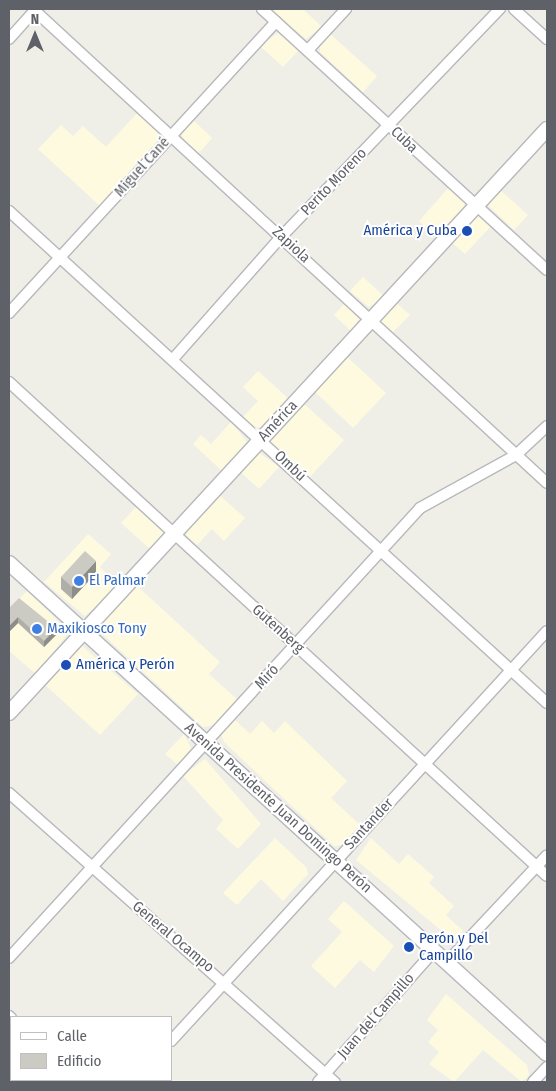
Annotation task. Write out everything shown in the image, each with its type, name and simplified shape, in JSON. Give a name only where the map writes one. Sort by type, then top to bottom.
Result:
[{"type":"street","points":[[9,39],[35,9]]},
{"type":"street","name":"Zapiola","points":[[35,9],[547,483]]},
{"type":"street","name":"Cuba","points":[[262,9],[547,270]]},
{"type":"street","points":[[308,50],[346,9]]},
{"type":"street","name":"Perito Moreno","points":[[173,359],[282,236],[500,9]]},
{"type":"street","points":[[514,9],[547,39]]},
{"type":"street","name":"Miguel Cané","points":[[9,313],[276,22]]},
{"type":"street","name":"América","points":[[9,713],[547,129]]},
{"type":"street","name":"Ombú","points":[[9,211],[261,439],[547,703]]},
{"type":"street","name":"Gutenberg","points":[[9,382],[547,876]]},
{"type":"street","name":"Miró","points":[[9,958],[427,503],[516,455],[547,426]]},
{"type":"street","name":"Avenida Presidente Juan Domingo Perón","points":[[9,563],[547,1054]]},
{"type":"street","name":"Santander","points":[[172,1039],[547,631]]},
{"type":"street","name":"General Ocampo","points":[[9,793],[92,868],[225,981],[335,1082]]},
{"type":"street","points":[[447,962],[547,854]]},
{"type":"street","name":"Juan del Campillo","points":[[318,1082],[434,951]]},
{"type":"street","points":[[533,1082],[547,1067]]},
{"type":"shaded area","points":[[271,9],[303,9],[322,27],[306,39]]},
{"type":"shaded area","points":[[278,33],[299,50],[283,67],[260,46]]},
{"type":"shaded area","points":[[329,33],[377,76],[363,92],[320,52],[320,44]]},
{"type":"shaded area","points":[[138,112],[158,130],[160,140],[100,206],[38,149],[61,125],[73,136],[83,126],[106,147]]},
{"type":"shaded area","points":[[192,119],[212,138],[198,154],[182,138],[182,130]]},
{"type":"shaded area","points":[[449,187],[464,200],[465,208],[438,238],[419,221]]},
{"type":"shaded area","points":[[499,189],[528,215],[514,230],[488,205]]},
{"type":"shaded area","points":[[477,215],[492,225],[465,254],[450,241]]},
{"type":"shaded area","points":[[363,277],[384,296],[369,307],[350,291]]},
{"type":"shaded area","points":[[394,301],[410,315],[391,334],[379,320]]},
{"type":"shaded area","points":[[345,303],[359,319],[351,331],[334,315]]},
{"type":"shaded area","points":[[345,355],[386,393],[353,428],[313,390]]},
{"type":"shaded area","points":[[258,371],[289,399],[263,427],[253,428],[242,418],[258,401],[243,387]]},
{"type":"shaded area","points":[[302,402],[344,440],[308,479],[268,441]]},
{"type":"shaded area","points":[[231,422],[247,442],[222,471],[193,444],[201,435],[211,444]]},
{"type":"shaded area","points":[[258,452],[279,467],[259,489],[239,471]]},
{"type":"shaded area","points":[[218,494],[245,518],[224,541],[212,529],[197,545],[186,535],[186,528]]},
{"type":"shaded area","points":[[138,505],[162,528],[163,537],[151,550],[121,523]]},
{"type":"shaded area","points":[[88,534],[111,554],[100,567],[119,585],[85,616],[44,582]]},
{"type":"shaded area","points":[[134,583],[220,662],[209,674],[238,700],[215,725],[203,727],[99,631],[99,622]]},
{"type":"shaded area","points":[[27,591],[69,632],[36,674],[9,651],[9,610]]},
{"type":"shaded area","points":[[82,646],[138,694],[100,735],[43,683]]},
{"type":"shaded area","points":[[234,719],[250,734],[262,721],[274,733],[285,721],[347,781],[331,798],[361,826],[343,845],[334,846],[224,742],[221,734]]},
{"type":"shaded area","points":[[184,734],[191,748],[178,765],[165,754]]},
{"type":"shaded area","points":[[205,759],[261,824],[238,849],[216,829],[223,820],[183,776]]},
{"type":"shaded area","points":[[275,838],[306,867],[308,874],[283,901],[261,879],[237,905],[223,893]]},
{"type":"shaded area","points":[[371,838],[399,864],[408,854],[434,877],[429,883],[454,906],[446,915],[463,931],[454,941],[356,860]]},
{"type":"shaded area","points":[[344,901],[394,946],[374,972],[360,960],[335,988],[311,966],[342,932],[328,919]]},
{"type":"shaded area","points":[[446,994],[527,1065],[529,1075],[522,1082],[483,1050],[454,1082],[429,1064],[439,1052],[428,1042],[438,1030],[427,1020]]},
{"type":"building","points":[[85,551],[96,561],[72,587],[61,577]]},
{"type":"building","points":[[19,598],[56,628],[44,641],[18,617],[9,624],[9,608]]},
{"type":"place","name":"América y Cuba","points":[[467,231]]},
{"type":"place","name":"El Palmar","points":[[79,581]]},
{"type":"place","name":"Maxikiosco Tony","points":[[37,629]]},
{"type":"place","name":"América y Perón","points":[[66,665]]},
{"type":"place","name":"Perón y Del Campillo","points":[[409,947]]}]
